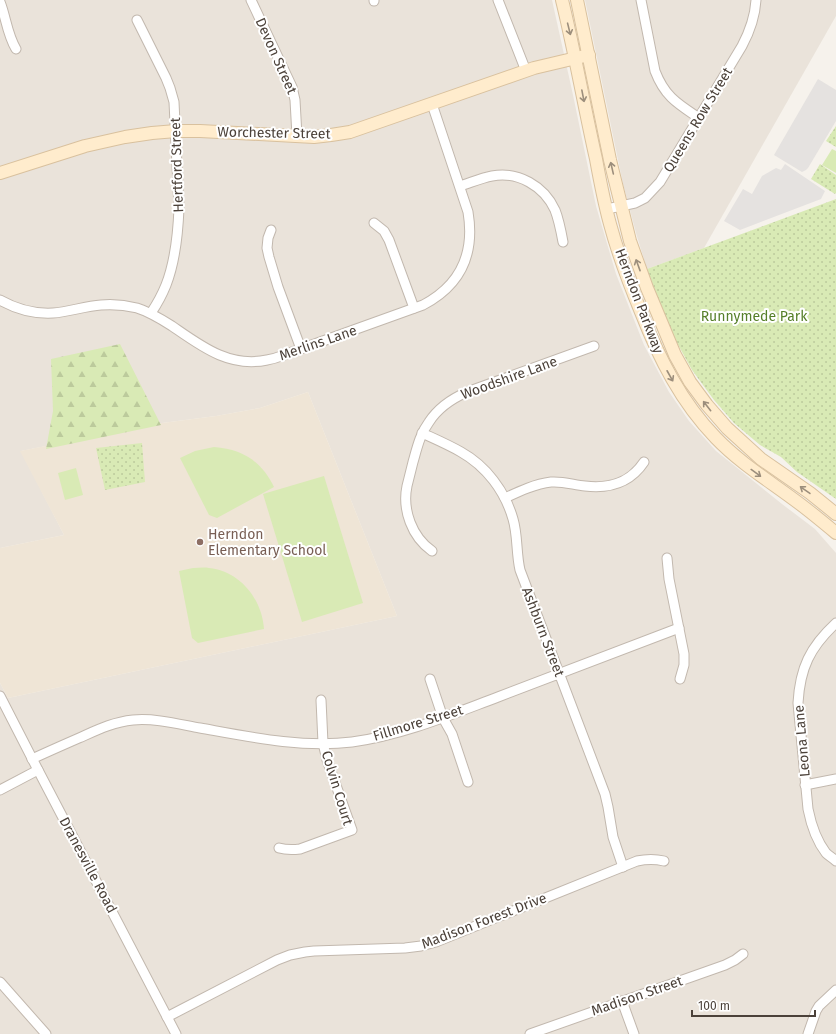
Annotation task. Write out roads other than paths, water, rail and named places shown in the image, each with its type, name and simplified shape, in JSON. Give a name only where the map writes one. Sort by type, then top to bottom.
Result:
[{"type":"main road","name":"Herndon Parkway","points":[[562,0],[607,210],[620,256],[657,351],[679,391],[716,439],[739,459],[799,503],[836,533]]},
{"type":"main road","name":"Herndon Parkway","points":[[577,0],[610,160],[630,241],[669,342],[690,382],[717,418],[761,459],[810,493],[836,514]]},
{"type":"main road","name":"Worchester Street","points":[[0,173],[96,143],[125,137],[176,131],[297,136],[331,135],[350,132],[526,71],[589,55]]},
{"type":"street","name":"Devon Street","points":[[251,0],[292,87],[295,100],[297,136]]},
{"type":"street","points":[[498,0],[526,71]]},
{"type":"street","points":[[641,0],[655,71],[660,82],[673,100],[699,118]]},
{"type":"street","name":"Queens Row Street","points":[[607,210],[634,204],[645,198],[660,182],[747,38],[752,23],[756,0]]},
{"type":"street","points":[[0,2],[5,15],[9,34],[16,49]]},
{"type":"street","name":"Hertford Street","points":[[137,20],[170,88],[174,102],[176,131],[179,222],[172,268],[159,301],[152,313]]},
{"type":"street","name":"Merlins Lane","points":[[0,300],[19,309],[52,313],[113,304],[132,307],[152,313],[217,354],[228,358],[247,361],[266,360],[301,349],[414,308],[435,298],[452,283],[460,272],[465,261],[470,238],[468,212],[432,104]]},
{"type":"street","points":[[460,186],[493,176],[504,175],[524,179],[543,192],[550,201],[560,224],[563,242]]},
{"type":"street","points":[[374,223],[384,231],[389,240],[414,308]]},
{"type":"street","points":[[271,230],[268,238],[268,257],[301,349]]},
{"type":"street","name":"Woodshire Lane","points":[[432,551],[422,543],[416,535],[408,516],[406,499],[407,487],[419,441],[428,423],[445,404],[455,397],[594,346]]},
{"type":"street","name":"Ashburn Street","points":[[422,433],[457,450],[476,462],[488,474],[505,498],[513,518],[516,533],[517,558],[520,570],[605,794],[613,837],[623,867]]},
{"type":"street","points":[[505,498],[526,488],[552,482],[590,487],[615,484],[632,476],[644,462]]},
{"type":"street","points":[[667,558],[669,579],[684,654],[684,665],[680,679]]},
{"type":"street","name":"Leona Lane","points":[[836,623],[822,637],[806,661],[799,690],[798,702],[805,784],[811,822],[815,833],[827,853],[836,861]]},
{"type":"street","name":"Fillmore Street","points":[[32,759],[107,726],[136,720],[165,722],[280,742],[351,742],[377,738],[443,718],[679,628]]},
{"type":"street","points":[[430,679],[443,718],[452,734],[468,782]]},
{"type":"street","name":"Dranesville Road","points":[[0,696],[176,1034]]},
{"type":"street","points":[[322,700],[323,743]]},
{"type":"street","name":"Colvin Court","points":[[278,848],[285,850],[300,849],[352,830],[330,770],[323,743]]},
{"type":"street","points":[[0,790],[38,770]]},
{"type":"street","points":[[805,784],[836,780]]},
{"type":"street","name":"Madison Forest Drive","points":[[167,1017],[277,960],[290,955],[314,951],[405,948],[421,946],[436,942],[637,861],[647,859],[664,861]]},
{"type":"street","name":"Madison Street","points":[[530,1034],[725,965],[743,954]]},
{"type":"street","points":[[0,982],[46,1034]]},
{"type":"street","points":[[808,1034],[819,1006],[836,990]]},
{"type":"street","points":[[622,1002],[634,1034]]},
{"type":"place","name":"Herndon Elementary School","points":[[200,542]]},
{"type":"park label","name":"Runnymede Park","points":[[754,316]]}]
